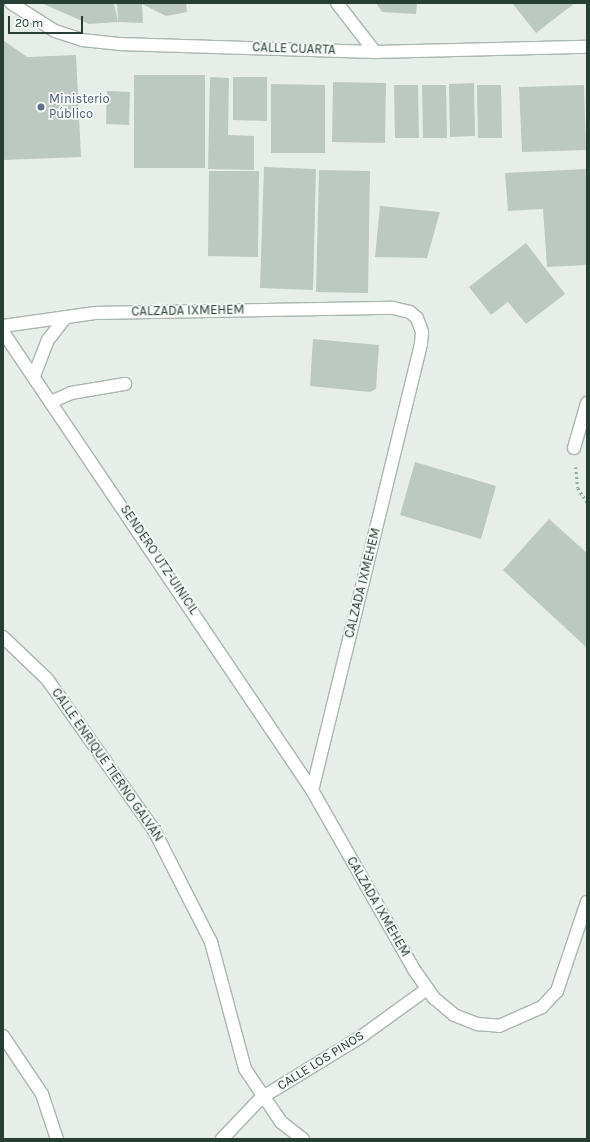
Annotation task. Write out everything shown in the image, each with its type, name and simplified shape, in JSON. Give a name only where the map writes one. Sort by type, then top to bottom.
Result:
[{"type":"street","name":"CALLE CUARTA","points":[[11,3],[55,31],[82,40],[375,52],[587,47]]},
{"type":"street","points":[[337,3],[375,52]]},
{"type":"street","name":"CALZADA IXMEHEM","points":[[3,326],[95,313],[393,308],[410,312],[421,325],[419,351],[312,790],[427,989],[454,1015],[478,1024],[499,1026],[522,1018],[542,1007],[557,990],[587,902]]},
{"type":"street","points":[[34,376],[48,340],[66,317]]},
{"type":"street","name":"SENDERO UTZ-UINICIL","points":[[3,332],[312,790]]},
{"type":"street","points":[[51,402],[71,393],[125,384]]},
{"type":"street","points":[[574,448],[587,404]]},
{"type":"street","name":"CALLE ENRIQUE TIERNO GALVÁN","points":[[3,637],[47,679],[154,830],[211,942],[235,1042],[261,1098],[281,1122],[303,1139]]},
{"type":"street","name":"CALLE LOS PINOS","points":[[222,1139],[261,1098],[362,1036],[427,989]]},
{"type":"street","points":[[3,1036],[42,1094],[57,1139]]},
{"type":"path","points":[[574,448],[578,488],[587,502]]},
{"type":"building","points":[[41,3],[114,3],[118,22],[89,24]]},
{"type":"building","points":[[117,3],[186,3],[187,12],[166,16],[142,4],[143,23],[118,22]]},
{"type":"building","points":[[376,3],[417,3],[416,14],[382,12]]},
{"type":"building","points":[[512,3],[575,3],[536,33]]},
{"type":"building","name":"Ministerio Público","points":[[3,40],[27,57],[76,55],[81,157],[3,160]]},
{"type":"building","points":[[134,75],[205,75],[205,168],[134,168]]},
{"type":"building","points":[[210,77],[229,78],[228,135],[254,136],[254,170],[208,169]]},
{"type":"building","points":[[233,77],[267,77],[267,121],[233,120]]},
{"type":"building","points":[[333,82],[386,83],[385,143],[332,142]]},
{"type":"building","points":[[474,83],[475,136],[450,137],[449,84]]},
{"type":"building","points":[[271,84],[325,85],[325,153],[271,153]]},
{"type":"building","points":[[394,85],[418,85],[419,138],[395,138]]},
{"type":"building","points":[[422,85],[446,85],[447,138],[423,138]]},
{"type":"building","points":[[477,85],[501,85],[502,138],[478,138]]},
{"type":"building","points":[[584,85],[586,150],[522,152],[519,87]]},
{"type":"building","points":[[107,91],[130,92],[129,125],[106,124]]},
{"type":"building","points":[[264,167],[316,169],[313,290],[260,288]]},
{"type":"building","points":[[587,169],[587,265],[547,267],[543,209],[508,211],[505,173]]},
{"type":"building","points":[[319,170],[370,171],[368,293],[316,292]]},
{"type":"building","points":[[209,171],[259,171],[258,257],[208,256]]},
{"type":"building","points":[[380,206],[440,212],[427,258],[375,257]]},
{"type":"building","points":[[526,243],[565,294],[526,324],[508,302],[491,315],[469,287]]},
{"type":"building","points":[[313,339],[379,345],[376,389],[370,392],[310,386]]},
{"type":"building","points":[[415,462],[496,486],[481,539],[400,515]]},
{"type":"building","points":[[549,519],[587,553],[587,648],[503,570]]},
{"type":"place","name":"Ministerio Público","points":[[41,107]]}]
